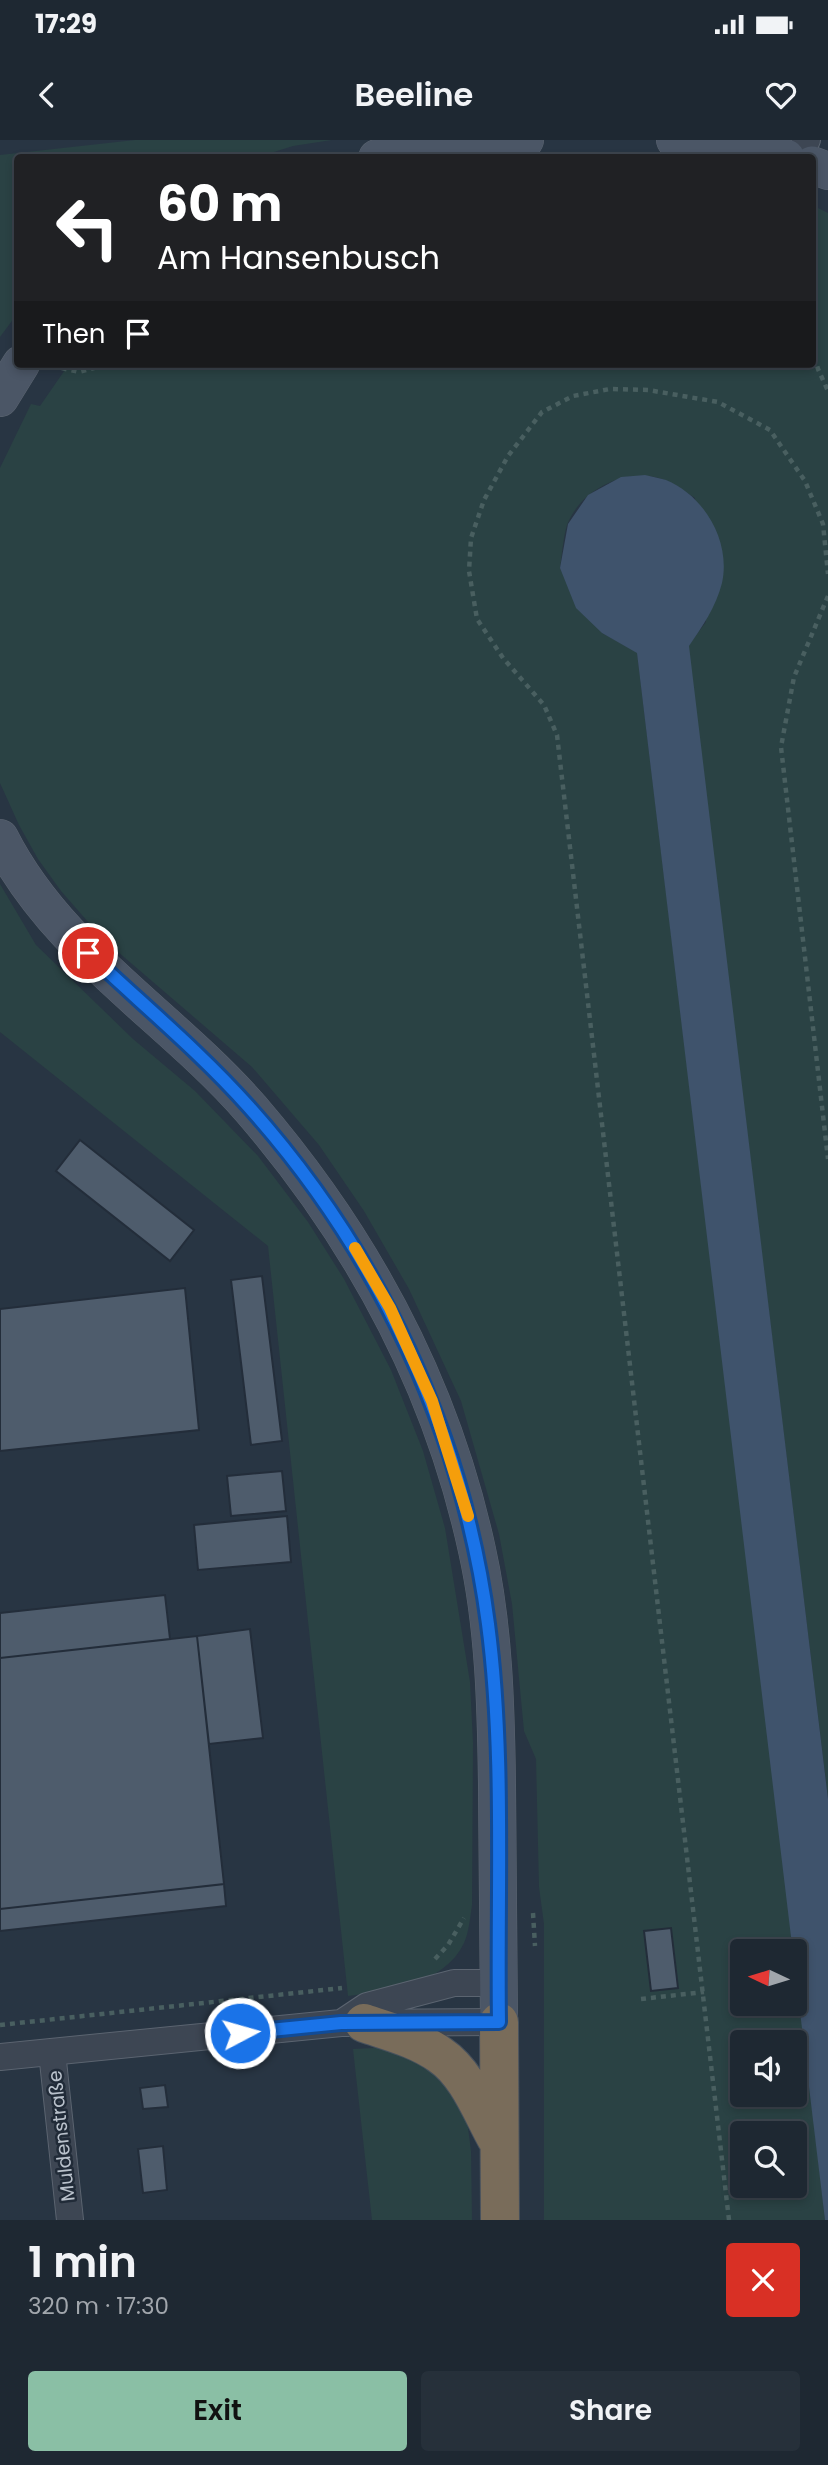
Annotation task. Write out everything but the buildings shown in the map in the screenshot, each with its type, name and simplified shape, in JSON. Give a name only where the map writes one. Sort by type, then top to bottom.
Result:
[{"type":"highway","points":[[499,2022],[499,2220]]},
{"type":"highway","points":[[353,2023],[408,2038],[442,2056],[464,2081],[498,2142]]},
{"type":"street","points":[[410,154],[525,140]]},
{"type":"street","points":[[675,140],[761,154]]},
{"type":"street","points":[[0,838],[24,880],[68,935],[249,1107],[302,1171],[350,1241],[390,1308],[432,1401],[458,1479],[477,1550],[489,1626],[496,1726],[499,2022],[353,2023],[0,2057]]},
{"type":"street","points":[[353,2023],[367,2006],[454,1983],[498,1983]]},
{"type":"street","name":"Muldenstraße","points":[[52,2052],[71,2220]]},
{"type":"path","points":[[816,362],[828,391]]},
{"type":"path","points":[[20,375],[79,372],[94,368]]},
{"type":"path","points":[[729,2220],[557,735],[544,705],[503,658],[477,619],[469,571],[471,538],[484,500],[508,456],[542,412],[573,396],[610,389],[648,390],[718,402],[770,430],[805,481],[823,524],[828,574]]},
{"type":"path","points":[[828,596],[794,677],[781,747],[828,1159]]},
{"type":"path","points":[[432,1962],[448,1945],[465,1917],[535,1917]]},
{"type":"path","points":[[0,2025],[343,1988]]},
{"type":"path","points":[[641,1999],[704,1992]]},
{"type":"green space","points":[[135,140],[332,140],[293,146],[268,154],[14,154],[14,318],[0,337],[0,155]]},
{"type":"green space","points":[[816,207],[828,213],[828,1799],[688,646],[706,622],[695,498],[670,483],[653,477],[623,478],[608,483],[583,500],[574,512],[567,525],[560,568],[602,633],[637,652],[793,1939],[730,1939],[730,2016],[802,2016],[804,2030],[730,2030],[730,2107],[807,2107],[807,2060],[825,2220],[544,2220],[544,1924],[539,1887],[536,1759],[524,1731],[512,1604],[499,1534],[461,1401],[409,1289],[364,1211],[319,1145],[252,1067],[103,939],[61,891],[38,859],[0,783],[0,468],[31,404],[40,406],[66,368],[816,368]]},
{"type":"green space","points":[[0,884],[36,945],[133,1039],[195,1091],[258,1156],[308,1222],[344,1279],[391,1370],[423,1451],[445,1528],[470,1682],[473,1743],[472,1905],[466,1939],[455,1957],[429,1977],[414,1983],[380,1992],[348,1996],[268,1246],[0,1032]]},
{"type":"green space","points":[[395,2047],[441,2069],[467,2120],[471,2151],[472,2220],[372,2220],[353,2049]]},
{"type":"water","points":[[645,475],[680,487],[703,509],[712,522],[723,552],[724,567],[719,592],[689,646],[828,1799],[828,2220],[825,2220],[807,2070],[807,2030],[802,2030],[801,2016],[807,2016],[807,1939],[791,1939],[637,653],[602,633],[576,608],[560,568],[568,524],[588,495],[621,477]]},
{"type":"slow traffic","points":[[355,1248],[390,1308],[432,1401],[468,1516]]},
{"type":"route","points":[[88,953],[249,1107],[302,1171],[350,1241],[390,1308],[432,1401],[458,1479],[477,1550],[489,1626],[496,1726],[499,2022],[341,2023],[240,2033]]}]
